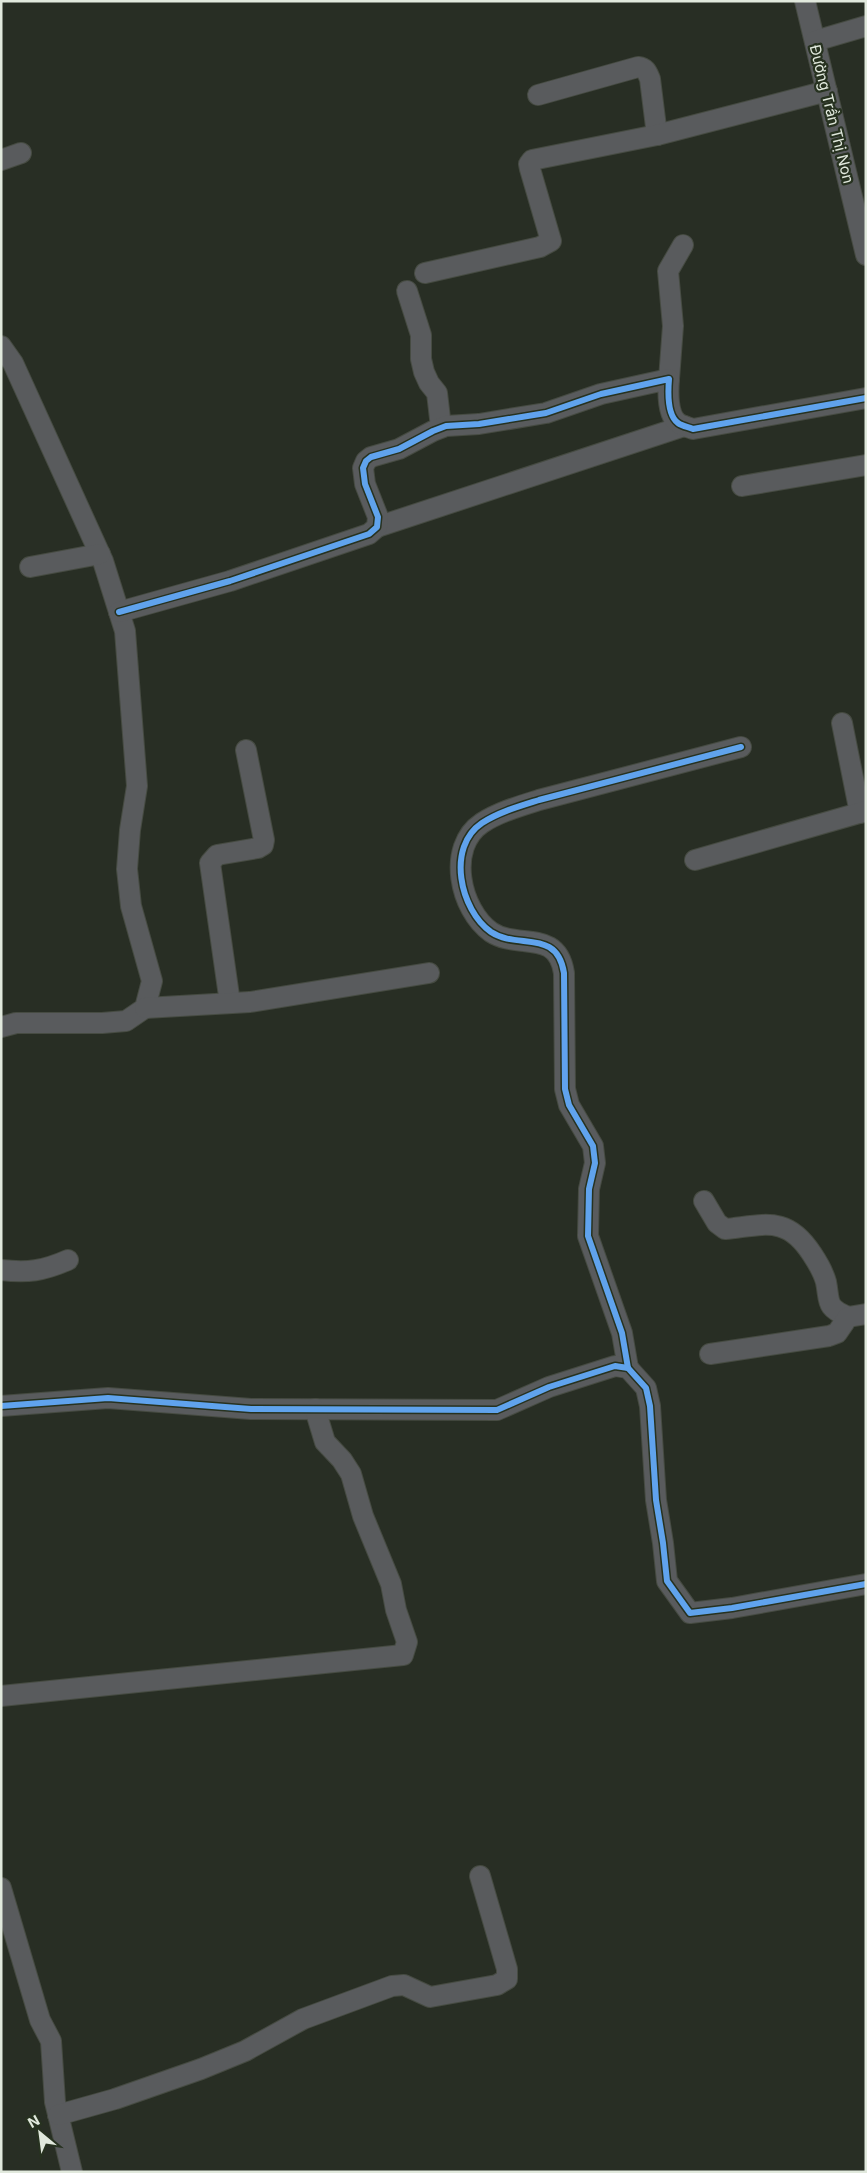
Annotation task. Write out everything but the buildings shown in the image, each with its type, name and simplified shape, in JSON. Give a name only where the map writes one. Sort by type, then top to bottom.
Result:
[{"type":"street","name":"Đường Trần Thị Non","points":[[805,1],[866,255]]},
{"type":"street","points":[[815,41],[866,26]]},
{"type":"street","points":[[538,95],[638,67],[643,68],[648,72],[650,79],[657,135]]},
{"type":"street","points":[[425,273],[540,247],[550,241],[530,170],[530,161],[657,135],[827,91]]},
{"type":"street","points":[[1,160],[21,153]]},
{"type":"street","points":[[683,246],[668,271],[672,326],[668,389],[671,414],[677,422],[693,429],[866,398]]},
{"type":"street","points":[[407,291],[421,335],[421,359],[424,372],[429,383],[437,392],[442,427]]},
{"type":"street","points":[[1,346],[13,363],[100,554],[125,631],[137,786],[130,830],[127,869],[131,906],[152,981],[145,1008]]},
{"type":"street","points":[[377,527],[378,517],[365,484],[363,468],[366,461],[371,457],[399,449],[442,427],[479,424],[546,413],[601,394],[670,379]]},
{"type":"street","points":[[119,612],[230,581],[369,534],[377,527],[684,426]]},
{"type":"street","points":[[742,486],[866,464]]},
{"type":"street","points":[[30,567],[100,554]]},
{"type":"street","points":[[695,860],[863,812],[842,723]]},
{"type":"street","points":[[741,747],[539,800],[507,811],[481,823],[467,839],[461,854],[460,873],[465,895],[477,920],[493,933],[541,943],[553,950],[562,961],[564,973],[565,1089],[569,1105],[593,1146],[595,1163],[589,1188],[588,1236],[622,1333],[628,1368],[646,1388],[650,1406],[656,1500],[664,1543],[667,1581],[690,1612],[732,1608],[866,1584]]},
{"type":"street","points":[[230,1003],[210,863],[217,855],[263,845],[264,840],[246,750]]},
{"type":"street","points":[[1,1027],[16,1022],[102,1023],[126,1021],[145,1008],[250,1002],[429,973]]},
{"type":"street","points":[[704,1201],[716,1223],[725,1229],[764,1224],[789,1228],[806,1244],[821,1269],[826,1282],[828,1303],[835,1312],[857,1316]]},
{"type":"street","points":[[1,1270],[29,1273],[53,1267],[68,1260]]},
{"type":"street","points":[[710,1354],[829,1336],[837,1333],[857,1316]]},
{"type":"street","points":[[1,1406],[108,1398],[206,1406],[315,1409],[497,1410],[549,1386],[615,1366],[628,1368]]},
{"type":"street","points":[[1,1696],[403,1654],[407,1642],[396,1610],[391,1584],[362,1516],[351,1474],[342,1460],[325,1442],[315,1409]]},
{"type":"street","points":[[58,2115],[116,2099],[201,2070],[245,2051],[303,2019],[392,1986],[404,1985],[430,1997],[497,1985],[507,1979],[507,1968],[480,1876]]},
{"type":"street","points":[[1,1888],[40,2020],[51,2041],[55,2102],[72,2172]]},
{"type":"cycle path","points":[[119,612],[230,581],[369,534],[377,527],[378,517],[365,484],[363,468],[366,461],[371,457],[399,449],[446,426],[479,424],[546,413],[601,394],[669,379],[669,403],[674,419],[683,426],[693,429],[866,398]]},
{"type":"cycle path","points":[[628,1368],[622,1333],[588,1236],[589,1189],[595,1163],[593,1146],[569,1105],[565,1089],[564,973],[560,959],[553,950],[545,945],[502,937],[491,932],[480,922],[471,909],[465,894],[461,878],[461,862],[464,847],[471,834],[482,823],[502,812],[539,800],[741,747]]},
{"type":"cycle path","points":[[1,1406],[108,1398],[251,1409],[497,1410],[549,1387],[615,1366],[628,1368],[646,1388],[650,1406],[656,1500],[667,1581],[690,1613],[732,1608],[866,1584]]}]
